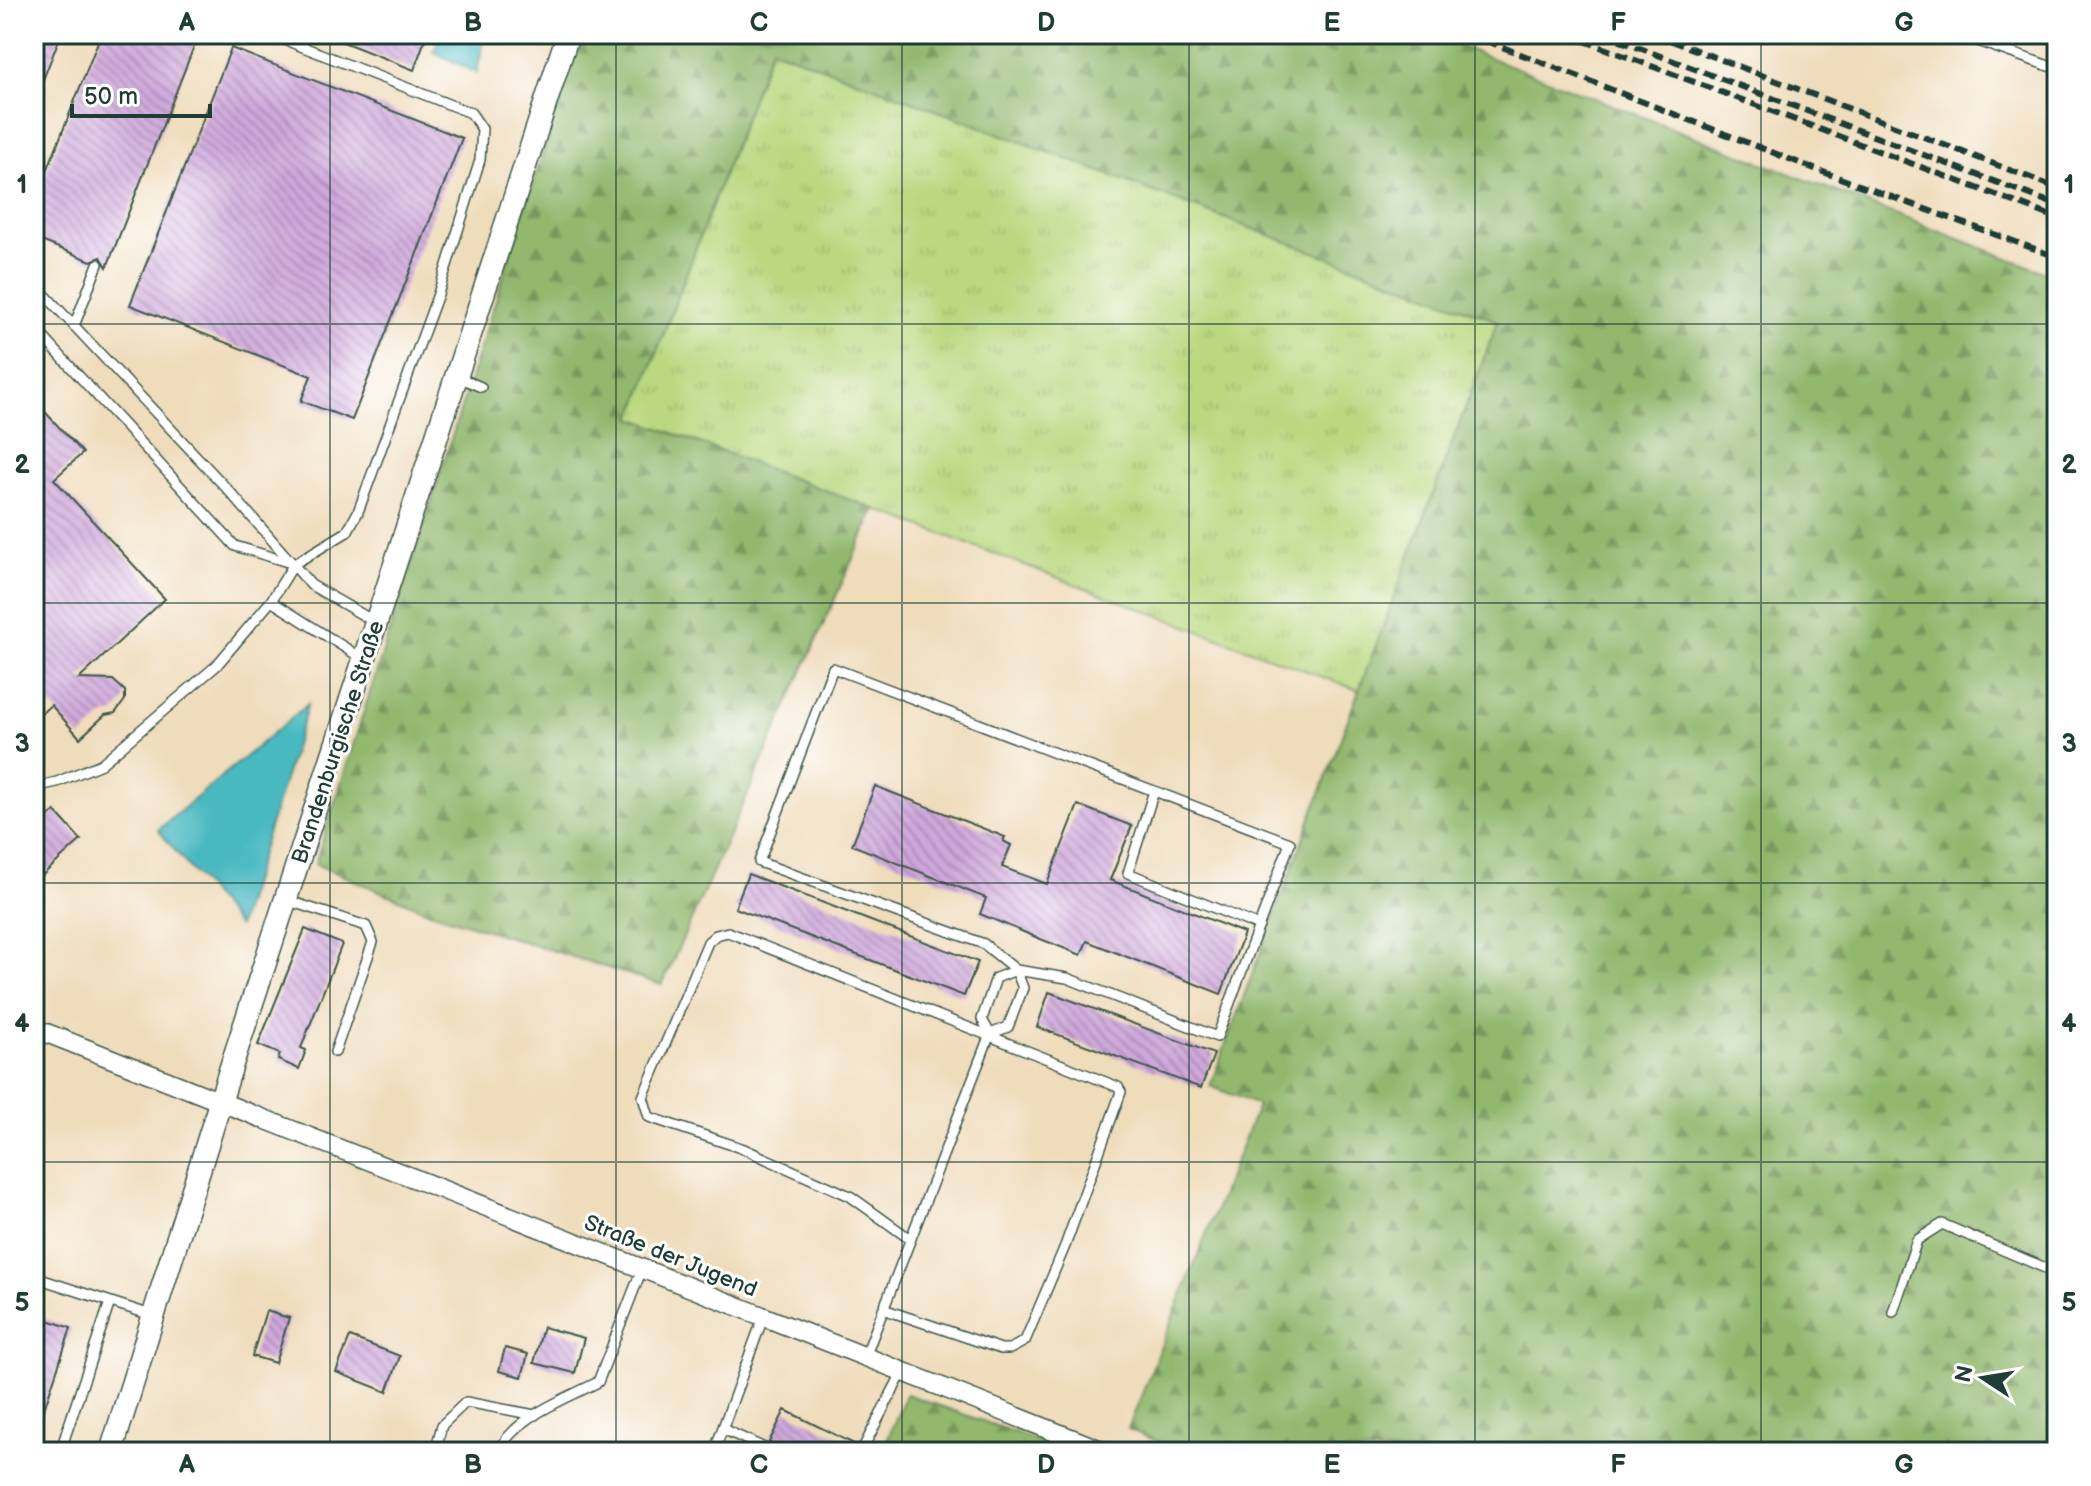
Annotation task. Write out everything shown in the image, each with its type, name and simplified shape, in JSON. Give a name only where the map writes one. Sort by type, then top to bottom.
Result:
[{"type":"street","name":"Brandenburgische Straße","points":[[111,1452],[220,1100],[568,34]]},
{"type":"street","name":"Straße der Jugend","points":[[34,1028],[1106,1452]]},
{"type":"lane","points":[[34,787],[57,782],[101,764],[216,666],[271,601],[294,564],[347,532],[358,512],[438,294],[480,160],[482,129],[471,113],[270,34]]},
{"type":"lane","points":[[1958,34],[2057,69]]},
{"type":"lane","points":[[74,326],[98,264]]},
{"type":"lane","points":[[34,283],[311,585],[376,623]]},
{"type":"lane","points":[[34,327],[235,546],[294,564]]},
{"type":"lane","points":[[456,376],[481,387]]},
{"type":"lane","points":[[271,601],[364,660]]},
{"type":"lane","points":[[865,1357],[990,1034],[1008,1027],[1023,988],[1016,970],[984,944],[759,862],[833,668],[1290,843],[1217,1037],[1067,978],[1016,970],[996,978],[982,1019],[990,1034]]},
{"type":"lane","points":[[1154,791],[1128,873],[1259,926]]},
{"type":"lane","points":[[286,900],[366,926],[373,942],[335,1052]]},
{"type":"lane","points":[[883,1309],[988,1346],[1010,1349],[1025,1341],[1059,1260],[1121,1092],[1118,1087],[990,1034],[728,932],[716,935],[708,942],[643,1097],[649,1117],[744,1149],[850,1196],[910,1239]]},
{"type":"lane","points":[[1893,1312],[1917,1240],[1942,1224],[2057,1273]]},
{"type":"lane","points":[[498,1452],[504,1439],[535,1415],[598,1382],[642,1269]]},
{"type":"lane","points":[[34,1277],[155,1316]]},
{"type":"lane","points":[[60,1452],[110,1302]]},
{"type":"lane","points":[[714,1452],[763,1318]]},
{"type":"lane","points":[[861,1452],[903,1371]]},
{"type":"lane","points":[[435,1452],[442,1425],[466,1402],[535,1415]]},
{"type":"lane","points":[[723,1429],[773,1452]]},
{"type":"green space","points":[[581,34],[1429,34],[2057,277],[2057,1452],[1183,1452],[1128,1429],[1258,1105],[1210,1086],[1498,321],[771,48],[632,418],[875,509],[662,985],[430,912],[315,864]]},
{"type":"green space","points":[[771,48],[1498,321],[1360,691],[632,418]]},
{"type":"green space","points":[[906,1394],[1070,1452],[882,1452]]},
{"type":"water","points":[[440,34],[485,34],[477,73],[434,52]]},
{"type":"water","points":[[308,704],[238,927],[158,830]]},
{"type":"building","points":[[34,34],[61,34],[35,100],[34,100]]},
{"type":"building","points":[[101,34],[179,34],[196,41],[107,267],[101,257],[91,261],[34,238],[34,204]]},
{"type":"building","points":[[323,34],[427,34],[414,70]]},
{"type":"building","points":[[231,48],[462,138],[352,420],[301,401],[311,376],[130,305]]},
{"type":"building","points":[[34,400],[83,453],[54,479],[165,599],[79,679],[113,680],[125,691],[125,700],[115,713],[105,715],[80,738],[51,705],[34,720]]},
{"type":"building","points":[[875,786],[1005,837],[1003,841],[1011,845],[1002,867],[1047,884],[1078,805],[1132,826],[1110,880],[1244,933],[1221,994],[1087,941],[1081,955],[1038,938],[980,914],[986,898],[852,845]]},
{"type":"building","points":[[55,811],[81,840],[34,883],[34,830]]},
{"type":"building","points":[[748,874],[978,962],[964,996],[735,908]]},
{"type":"building","points":[[305,929],[342,944],[301,1048],[306,1050],[299,1069],[278,1060],[280,1054],[258,1045]]},
{"type":"building","points":[[1049,992],[1214,1054],[1201,1088],[1037,1027]]},
{"type":"building","points":[[266,1311],[289,1318],[275,1363],[252,1356]]},
{"type":"building","points":[[34,1315],[71,1328],[37,1430],[34,1429]]},
{"type":"building","points":[[543,1327],[584,1338],[575,1373],[534,1363]]},
{"type":"building","points":[[350,1337],[400,1356],[387,1392],[336,1372]]},
{"type":"building","points":[[505,1348],[528,1354],[522,1377],[499,1371]]},
{"type":"building","points":[[785,1410],[856,1445],[854,1452],[780,1452],[769,1442]]},
{"type":"railway","points":[[1469,34],[1815,169],[2057,257]]},
{"type":"railway","points":[[1566,34],[2057,218]]},
{"type":"railway","points":[[1602,34],[2057,205]]},
{"type":"railway","points":[[1654,34],[2057,188]]}]
